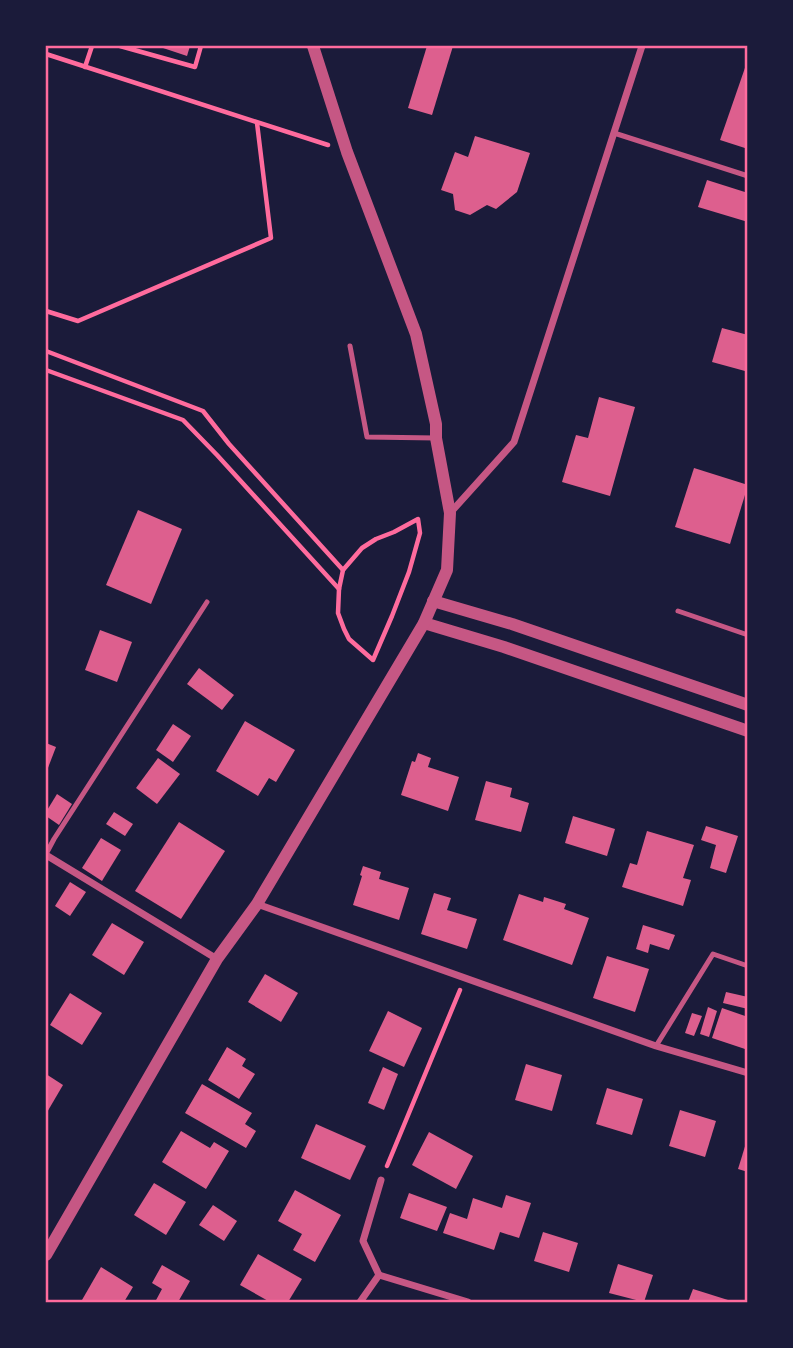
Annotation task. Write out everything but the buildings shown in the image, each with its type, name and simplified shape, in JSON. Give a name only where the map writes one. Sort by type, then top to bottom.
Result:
[{"type":"street","points":[[46,1255],[217,958],[257,904],[424,623],[447,570],[450,513],[436,438],[436,424],[416,334],[347,152],[313,46]]},
{"type":"street","points":[[450,513],[514,442],[642,46]]},
{"type":"street","points":[[433,601],[512,624],[747,705]]},
{"type":"street","points":[[424,623],[505,647],[747,731]]},
{"type":"street","points":[[46,855],[217,958]]},
{"type":"street","points":[[257,904],[656,1045],[747,1073]]},
{"type":"street","points":[[381,1180],[362,1241],[379,1275],[468,1303]]},
{"type":"street","points":[[360,1303],[379,1275]]},
{"type":"lane","points":[[614,133],[747,176]]},
{"type":"lane","points":[[350,345],[368,437],[436,438]]},
{"type":"lane","points":[[46,855],[207,602]]},
{"type":"lane","points":[[678,611],[747,635]]},
{"type":"lane","points":[[656,1045],[713,954],[747,966]]},
{"type":"path","points":[[85,66],[92,46]]},
{"type":"path","points":[[120,46],[195,67],[201,46]]},
{"type":"path","points":[[46,54],[347,152]]},
{"type":"path","points":[[46,311],[78,321],[271,237],[257,123]]},
{"type":"path","points":[[46,351],[203,411],[229,444],[343,570]]},
{"type":"path","points":[[46,370],[183,420],[339,589]]},
{"type":"path","points":[[418,519],[420,533],[409,572],[373,660],[349,639],[338,613],[343,570],[362,548],[418,519]]},
{"type":"path","points":[[381,1180],[465,977]]}]
